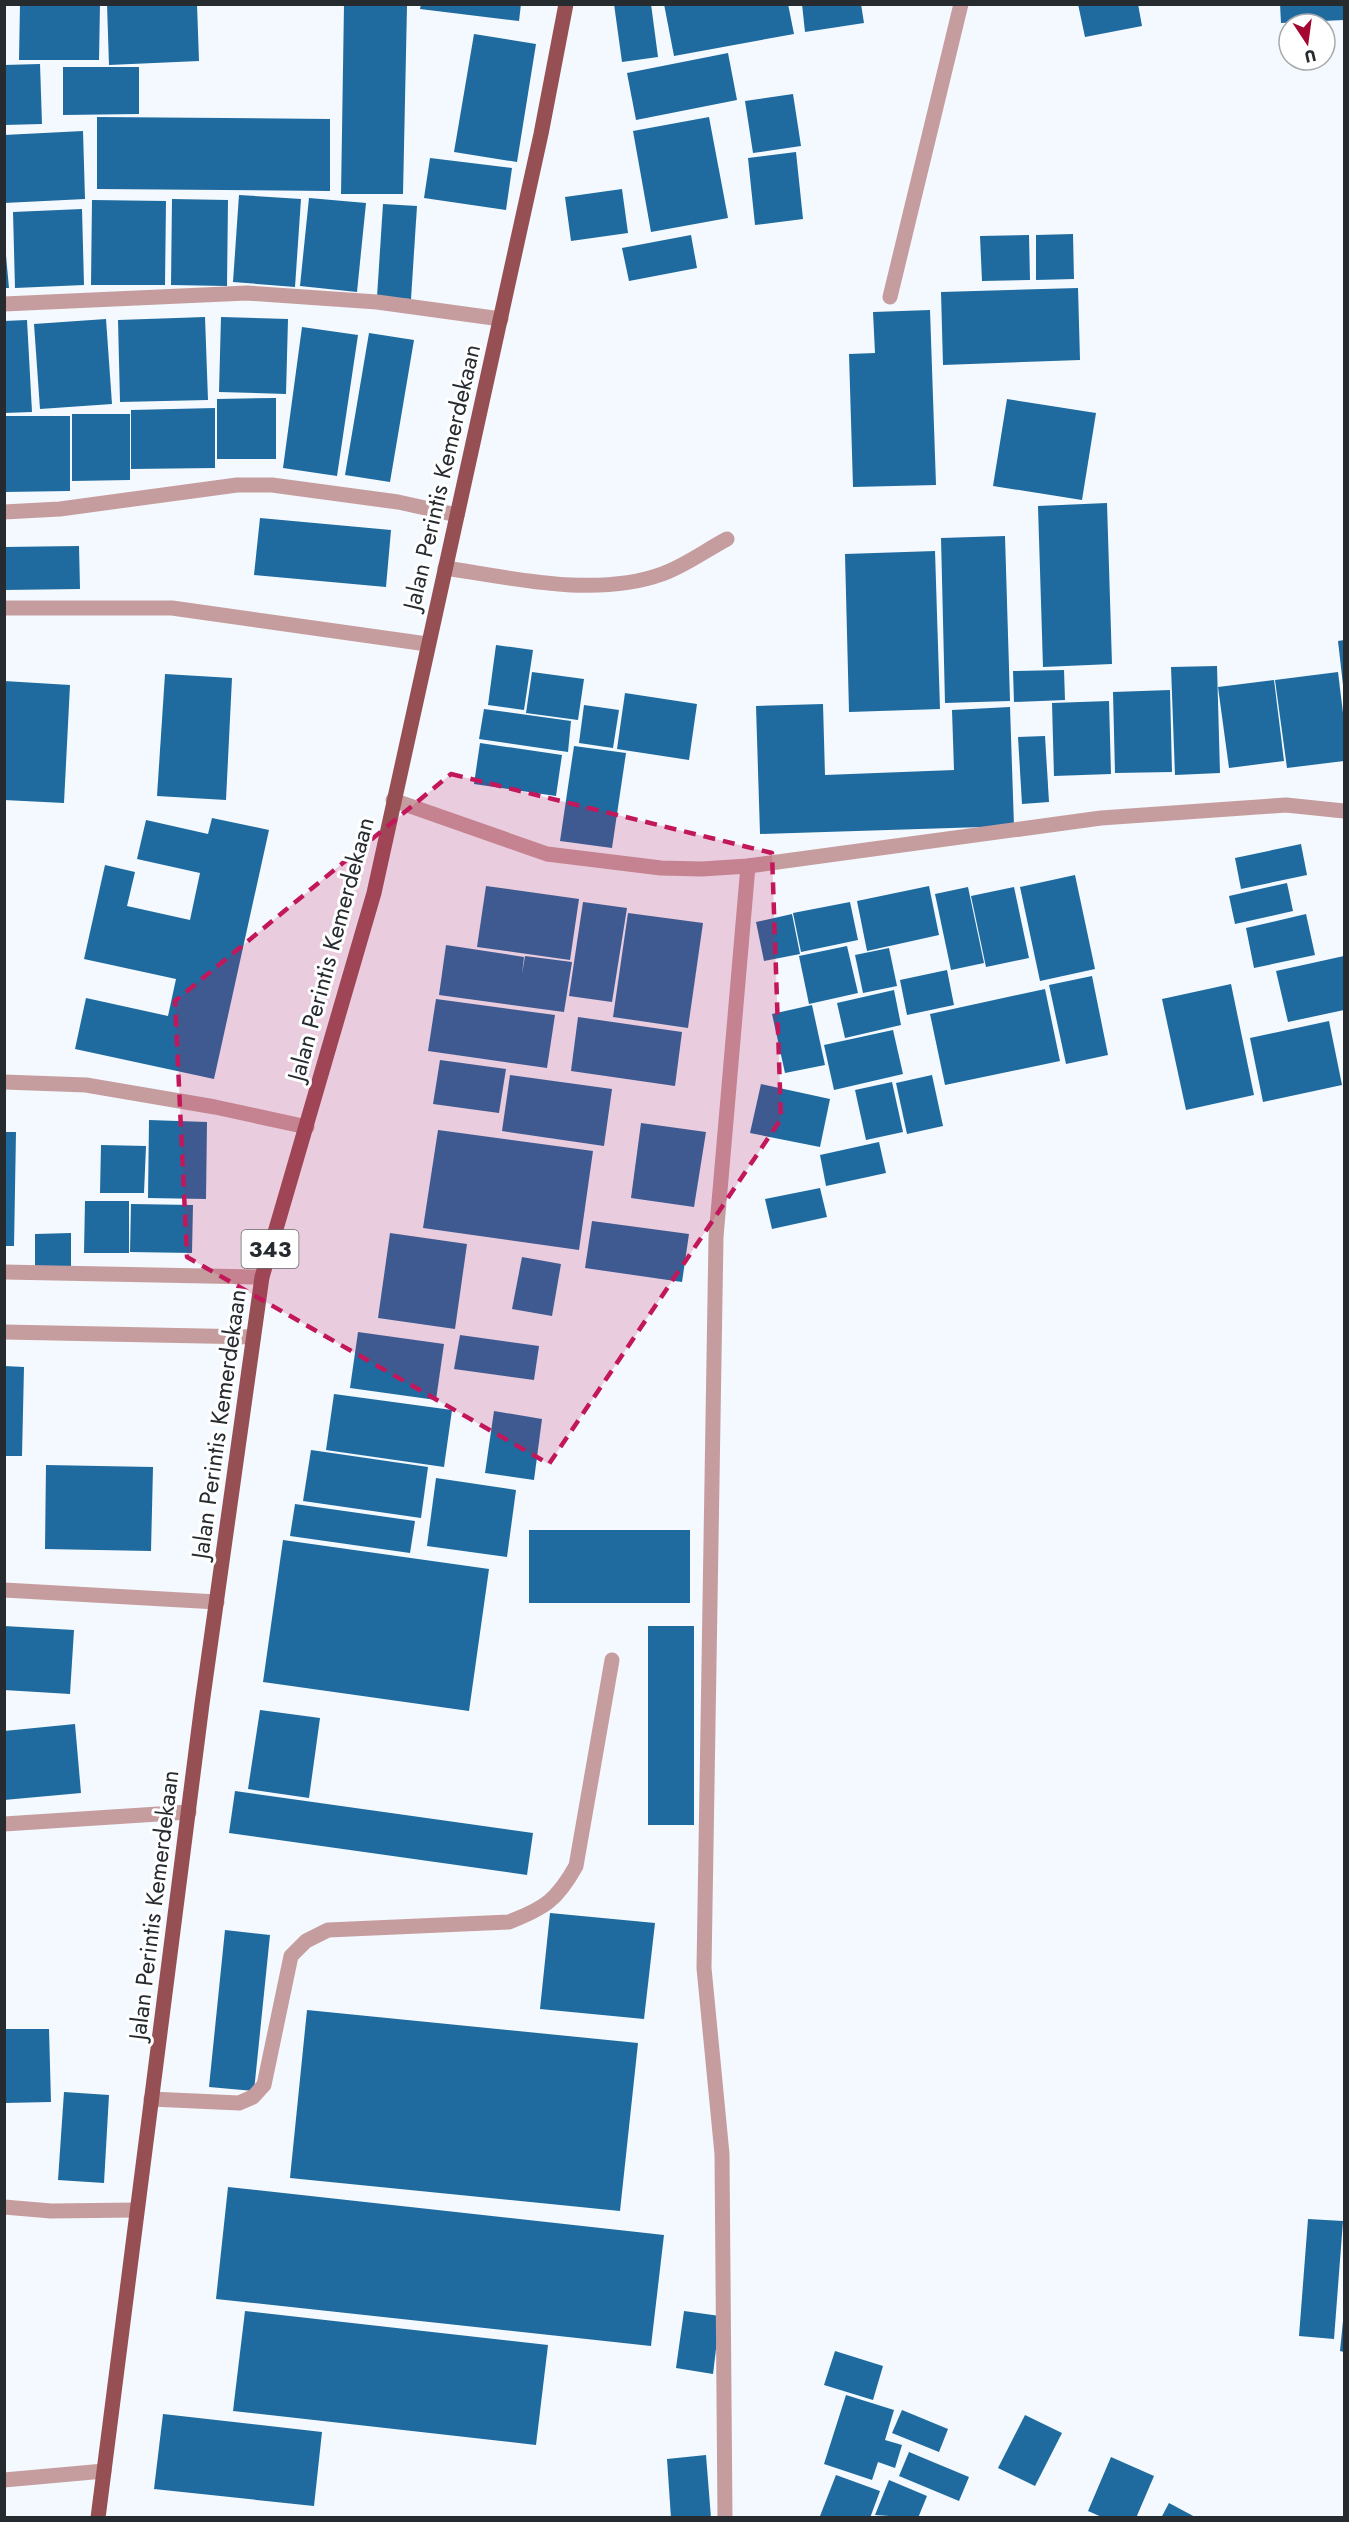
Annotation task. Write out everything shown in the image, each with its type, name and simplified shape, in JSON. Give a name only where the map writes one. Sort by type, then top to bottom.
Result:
[{"type":"main road","name":"Jalan Perintis Kemerdekaan","points":[[98,2517],[136,2210],[262,1277],[374,893],[427,644],[501,319],[566,4]]},
{"type":"street","points":[[890,297],[961,4]]},
{"type":"street","points":[[4,304],[247,292],[377,303],[501,319]]},
{"type":"street","points":[[4,512],[60,509],[237,485],[261,485],[398,502],[457,515]]},
{"type":"street","points":[[445,568],[546,583],[606,585],[662,574],[727,539]]},
{"type":"street","points":[[4,608],[172,608],[427,644]]},
{"type":"street","points":[[393,800],[546,854],[661,868],[702,869],[748,866],[1101,818],[1286,805],[1344,811]]},
{"type":"street","points":[[725,2517],[722,2154],[704,1968],[716,1238],[748,866]]},
{"type":"street","points":[[4,1082],[86,1085],[215,1107],[307,1127]]},
{"type":"street","points":[[4,1272],[262,1277]]},
{"type":"street","points":[[4,1332],[254,1337]]},
{"type":"street","points":[[4,1590],[217,1602]]},
{"type":"street","points":[[151,2099],[239,2103],[253,2097],[264,2085],[291,1956],[306,1941],[328,1930],[509,1922],[536,1911],[562,1891],[576,1866],[612,1660]]},
{"type":"street","points":[[4,1824],[189,1812]]},
{"type":"street","points":[[4,2207],[51,2211],[136,2210]]},
{"type":"street","points":[[4,2480],[104,2471]]},
{"type":"highlighted area","points":[[451,774],[772,853],[781,1119],[549,1464],[187,1257],[175,1001]]},
{"type":"building","points":[[20,4],[100,4],[99,60],[19,60]]},
{"type":"building","points":[[107,4],[197,4],[199,61],[109,65]]},
{"type":"building","points":[[421,4],[521,4],[519,21],[420,9]]},
{"type":"building","points":[[614,4],[651,4],[658,57],[622,62]]},
{"type":"building","points":[[664,4],[788,4],[794,34],[674,56]]},
{"type":"building","points":[[802,4],[861,4],[864,23],[805,32]]},
{"type":"building","points":[[1078,4],[1138,4],[1142,26],[1085,37]]},
{"type":"building","points":[[1280,4],[1344,4],[1344,20],[1337,20],[1337,12],[1280,12]]},
{"type":"building","points":[[344,5],[407,6],[403,194],[341,194]]},
{"type":"building","points":[[474,34],[536,44],[517,162],[454,152]]},
{"type":"building","points":[[728,53],[737,100],[636,120],[627,73]]},
{"type":"building","points":[[40,64],[42,124],[4,125],[4,65]]},
{"type":"building","points":[[63,67],[139,67],[139,114],[63,115]]},
{"type":"building","points":[[793,94],[801,146],[753,153],[745,101]]},
{"type":"building","points":[[97,117],[330,119],[330,191],[97,189]]},
{"type":"building","points":[[709,117],[728,218],[651,232],[633,131]]},
{"type":"building","points":[[83,131],[85,199],[4,203],[4,135]]},
{"type":"building","points":[[796,152],[803,219],[755,225],[748,158]]},
{"type":"building","points":[[430,158],[512,168],[506,210],[424,198]]},
{"type":"building","points":[[622,189],[628,233],[571,241],[565,197]]},
{"type":"building","points":[[239,195],[301,199],[295,287],[233,282]]},
{"type":"building","points":[[309,198],[366,203],[357,292],[300,286]]},
{"type":"building","points":[[172,199],[228,200],[227,286],[171,285]]},
{"type":"building","points":[[92,200],[166,201],[165,285],[91,285]]},
{"type":"building","points":[[383,204],[417,206],[411,299],[377,297]]},
{"type":"building","points":[[82,209],[84,285],[15,288],[13,212]]},
{"type":"building","points":[[4,234],[9,288],[4,288]]},
{"type":"building","points":[[1073,234],[1074,279],[1036,280],[1036,235]]},
{"type":"building","points":[[691,235],[697,268],[629,281],[622,248]]},
{"type":"building","points":[[1029,235],[1030,280],[982,281],[980,236]]},
{"type":"building","points":[[1078,288],[1080,360],[943,365],[941,292]]},
{"type":"building","points":[[930,310],[936,485],[853,487],[849,354],[875,353],[873,312]]},
{"type":"building","points":[[205,317],[208,400],[120,402],[118,320]]},
{"type":"building","points":[[221,317],[288,319],[286,394],[219,392]]},
{"type":"building","points":[[106,319],[112,404],[40,409],[34,324]]},
{"type":"building","points":[[27,320],[32,412],[4,413],[4,321]]},
{"type":"building","points":[[302,327],[358,335],[337,476],[283,468]]},
{"type":"building","points":[[369,333],[414,340],[390,482],[345,475]]},
{"type":"building","points":[[276,398],[276,459],[217,459],[217,399]]},
{"type":"building","points":[[1007,399],[1096,413],[1082,500],[993,486]]},
{"type":"building","points":[[215,408],[215,468],[131,469],[131,410]]},
{"type":"building","points":[[72,414],[130,414],[130,480],[72,481]]},
{"type":"building","points":[[4,416],[70,416],[70,491],[4,492]]},
{"type":"building","points":[[1107,503],[1112,664],[1043,667],[1038,506]]},
{"type":"building","points":[[260,518],[391,530],[386,587],[254,575]]},
{"type":"building","points":[[1005,536],[1010,701],[945,703],[941,538]]},
{"type":"building","points":[[79,546],[80,589],[4,590],[4,547]]},
{"type":"building","points":[[935,551],[940,709],[849,712],[845,554]]},
{"type":"building","points":[[1344,640],[1344,685],[1343,685],[1338,641]]},
{"type":"building","points":[[496,645],[533,650],[524,710],[488,705]]},
{"type":"building","points":[[1217,666],[1220,773],[1175,775],[1171,667]]},
{"type":"building","points":[[1064,670],[1065,700],[1014,702],[1013,671]]},
{"type":"building","points":[[532,672],[584,679],[578,720],[526,713]]},
{"type":"building","points":[[1338,672],[1344,721],[1344,761],[1287,768],[1275,680]]},
{"type":"building","points":[[165,674],[232,678],[226,800],[157,796]]},
{"type":"building","points":[[1274,680],[1284,761],[1229,768],[1218,687]]},
{"type":"building","points":[[4,681],[70,685],[64,803],[4,800]]},
{"type":"building","points":[[1170,690],[1172,772],[1115,773],[1113,692]]},
{"type":"building","points":[[625,693],[697,704],[689,760],[617,749]]},
{"type":"building","points":[[1109,701],[1111,774],[1054,776],[1052,703]]},
{"type":"building","points":[[823,704],[825,775],[954,770],[952,710],[1010,707],[1014,826],[760,834],[756,706]]},
{"type":"building","points":[[584,705],[619,710],[613,748],[579,743]]},
{"type":"building","points":[[484,709],[571,721],[568,752],[479,739]]},
{"type":"building","points":[[1045,736],[1049,802],[1022,804],[1018,737]]},
{"type":"building","points":[[480,743],[562,755],[556,796],[474,784]]},
{"type":"building","points":[[574,746],[626,753],[612,848],[560,841]]},
{"type":"building","points":[[212,818],[269,830],[214,1079],[75,1049],[86,998],[168,1016],[176,979],[84,959],[105,865],[135,872],[127,906],[190,920],[200,873],[137,859],[146,820],[208,834]]},
{"type":"building","points":[[1301,844],[1307,875],[1241,889],[1235,858]]},
{"type":"building","points":[[1075,875],[1095,969],[1040,981],[1020,887]]},
{"type":"building","points":[[1287,883],[1293,911],[1235,924],[1229,896]]},
{"type":"building","points":[[486,886],[579,899],[570,960],[477,947]]},
{"type":"building","points":[[929,886],[939,935],[867,951],[857,901]]},
{"type":"building","points":[[968,887],[984,963],[951,970],[935,894]]},
{"type":"building","points":[[1014,887],[1029,958],[986,967],[971,896]]},
{"type":"building","points":[[583,902],[627,908],[612,1002],[569,996]]},
{"type":"building","points":[[850,902],[858,940],[801,952],[793,913]]},
{"type":"building","points":[[628,913],[703,923],[688,1028],[613,1017]]},
{"type":"building","points":[[792,914],[800,954],[764,961],[756,922]]},
{"type":"building","points":[[1306,914],[1315,955],[1254,968],[1246,928]]},
{"type":"building","points":[[446,945],[524,957],[522,974],[525,956],[572,962],[564,1012],[439,995]]},
{"type":"building","points":[[847,946],[858,993],[809,1004],[799,956]]},
{"type":"building","points":[[889,948],[897,986],[863,993],[855,955]]},
{"type":"building","points":[[1344,956],[1344,1010],[1288,1022],[1276,971]]},
{"type":"building","points":[[947,970],[954,1005],[907,1015],[900,980]]},
{"type":"building","points":[[1092,976],[1108,1055],[1066,1064],[1049,985]]},
{"type":"building","points":[[1231,984],[1254,1095],[1186,1110],[1162,999]]},
{"type":"building","points":[[1045,989],[1060,1061],[945,1085],[930,1014]]},
{"type":"building","points":[[894,990],[901,1025],[845,1038],[837,1003]]},
{"type":"building","points":[[436,999],[555,1015],[547,1068],[428,1051]]},
{"type":"building","points":[[812,1005],[825,1065],[785,1073],[772,1014]]},
{"type":"building","points":[[578,1017],[682,1032],[675,1086],[571,1071]]},
{"type":"building","points":[[1329,1021],[1342,1085],[1263,1102],[1250,1038]]},
{"type":"building","points":[[893,1030],[903,1074],[834,1090],[824,1045]]},
{"type":"building","points":[[440,1060],[506,1069],[499,1113],[433,1104]]},
{"type":"building","points":[[510,1075],[612,1089],[604,1146],[502,1131]]},
{"type":"building","points":[[932,1075],[943,1126],[907,1134],[896,1083]]},
{"type":"building","points":[[892,1082],[903,1132],[866,1140],[855,1090]]},
{"type":"building","points":[[761,1084],[830,1099],[820,1147],[750,1133]]},
{"type":"building","points":[[149,1120],[207,1122],[206,1199],[148,1198]]},
{"type":"building","points":[[641,1123],[706,1132],[694,1207],[631,1198]]},
{"type":"building","points":[[438,1130],[593,1151],[579,1250],[423,1228]]},
{"type":"building","points":[[4,1132],[16,1132],[14,1246],[4,1246]]},
{"type":"building","points":[[879,1142],[886,1173],[826,1186],[820,1155]]},
{"type":"building","points":[[101,1145],[146,1146],[144,1193],[100,1193]]},
{"type":"building","points":[[820,1188],[827,1217],[772,1229],[765,1199]]},
{"type":"building","points":[[85,1201],[129,1201],[129,1253],[84,1253]]},
{"type":"building","points":[[131,1204],[193,1205],[192,1253],[130,1252]]},
{"type":"building","points":[[592,1221],[689,1234],[682,1282],[585,1268]]},
{"type":"building","points":[[71,1233],[71,1269],[35,1269],[35,1234]]},
{"type":"building","points":[[390,1233],[467,1244],[455,1329],[378,1318]]},
{"type":"building","points":[[522,1257],[561,1264],[552,1316],[512,1309]]},
{"type":"building","points":[[358,1332],[444,1344],[436,1400],[350,1388]]},
{"type":"building","points":[[460,1335],[539,1346],[534,1380],[454,1369]]},
{"type":"building","points":[[4,1366],[24,1367],[22,1456],[4,1456]]},
{"type":"building","points":[[334,1394],[452,1410],[444,1467],[326,1450]]},
{"type":"building","points":[[494,1411],[542,1419],[534,1480],[485,1473]]},
{"type":"building","points":[[311,1450],[428,1467],[421,1518],[303,1501]]},
{"type":"building","points":[[46,1465],[153,1467],[151,1551],[45,1549]]},
{"type":"building","points":[[436,1478],[516,1490],[507,1557],[427,1546]]},
{"type":"building","points":[[295,1504],[415,1521],[410,1553],[290,1536]]},
{"type":"building","points":[[529,1530],[690,1530],[690,1603],[529,1603]]},
{"type":"building","points":[[283,1540],[489,1569],[469,1711],[263,1682]]},
{"type":"building","points":[[4,1626],[74,1630],[70,1694],[4,1690]]},
{"type":"building","points":[[648,1626],[694,1626],[694,1825],[648,1825]]},
{"type":"building","points":[[260,1710],[320,1718],[309,1798],[248,1789]]},
{"type":"building","points":[[75,1724],[81,1793],[4,1800],[4,1731]]},
{"type":"building","points":[[235,1791],[533,1833],[527,1875],[229,1833]]},
{"type":"building","points":[[550,1913],[655,1923],[644,2019],[540,2009]]},
{"type":"building","points":[[225,1930],[270,1935],[254,2091],[209,2087]]},
{"type":"building","points":[[307,2010],[638,2043],[620,2211],[290,2178]]},
{"type":"building","points":[[4,2029],[49,2029],[51,2102],[4,2103]]},
{"type":"building","points":[[64,2092],[109,2095],[104,2183],[58,2180]]},
{"type":"building","points":[[228,2187],[664,2235],[651,2346],[216,2299]]},
{"type":"building","points":[[1308,2219],[1343,2221],[1334,2339],[1299,2336]]},
{"type":"building","points":[[245,2311],[548,2345],[536,2445],[233,2411]]},
{"type":"building","points":[[684,2311],[720,2316],[713,2374],[676,2368]]},
{"type":"building","points":[[1344,2321],[1344,2352],[1340,2351]]},
{"type":"building","points":[[835,2351],[883,2366],[873,2400],[824,2385]]},
{"type":"building","points":[[846,2395],[894,2410],[885,2440],[902,2445],[895,2468],[878,2462],[872,2480],[824,2464]]},
{"type":"building","points":[[902,2410],[948,2429],[939,2452],[892,2433]]},
{"type":"building","points":[[163,2414],[322,2432],[314,2506],[154,2489]]},
{"type":"building","points":[[1025,2415],[1062,2433],[1035,2486],[998,2468]]},
{"type":"building","points":[[909,2452],[969,2477],[959,2501],[899,2476]]},
{"type":"building","points":[[706,2455],[711,2518],[671,2518],[667,2459]]},
{"type":"building","points":[[1111,2457],[1154,2476],[1136,2518],[1104,2518],[1088,2511]]},
{"type":"building","points":[[836,2475],[880,2491],[870,2518],[820,2516]]},
{"type":"building","points":[[889,2480],[927,2496],[918,2518],[875,2515]]},
{"type":"building","points":[[1169,2503],[1197,2518],[1161,2518]]}]
